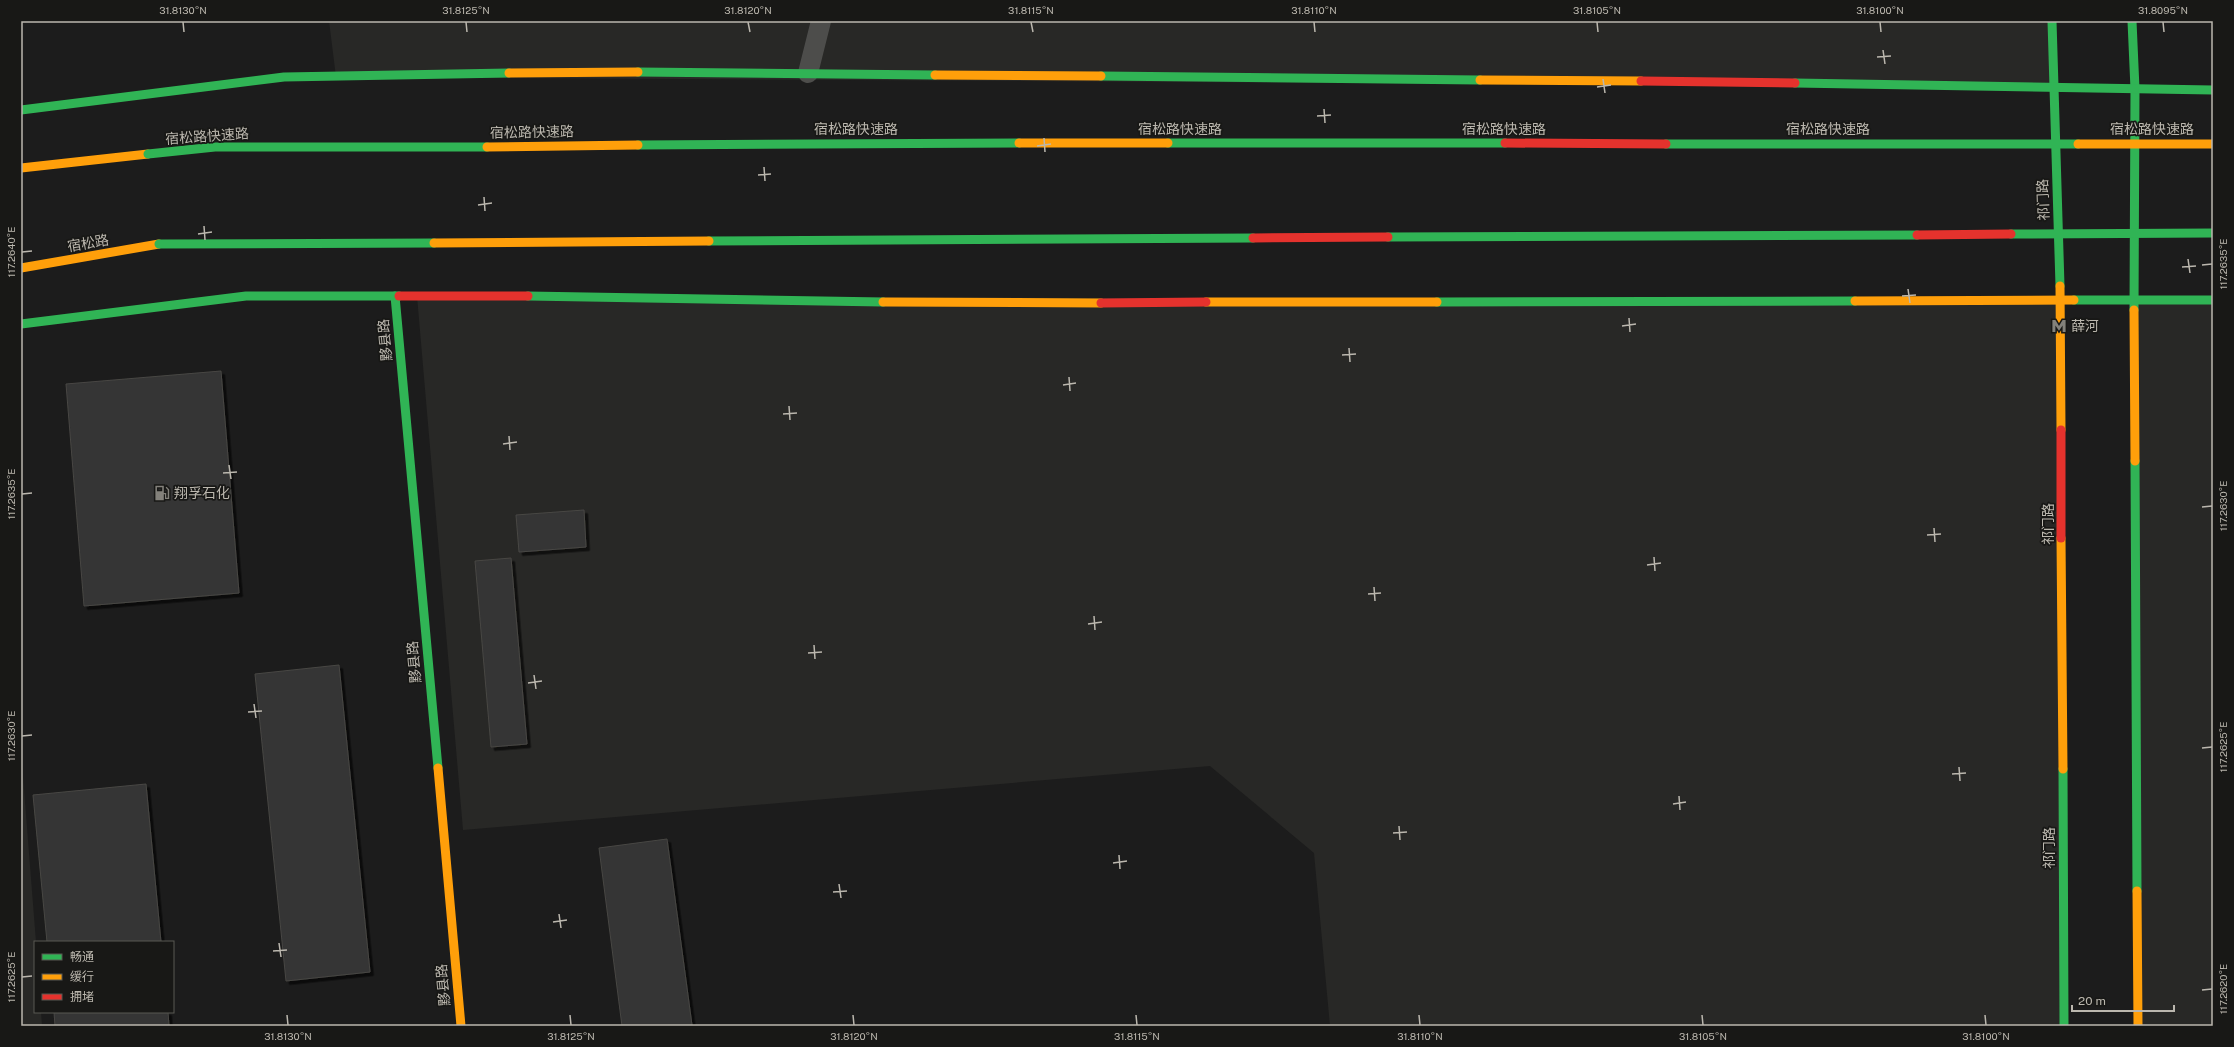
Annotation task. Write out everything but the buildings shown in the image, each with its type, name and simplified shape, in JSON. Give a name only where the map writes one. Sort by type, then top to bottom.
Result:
[{"type":"main road","name":"祁门路","points":[[2052,21],[2060,301],[2064,1026]]},
{"type":"main road","points":[[2132,21],[2135,89],[2134,301],[2138,1026]]},
{"type":"main road","points":[[21,110],[284,78],[603,72],[1653,81],[2213,90]]},
{"type":"main road","name":"宿松路快速路","points":[[21,168],[215,147],[479,147],[796,143],[2213,144]]},
{"type":"main road","name":"宿松路","points":[[21,268],[160,244],[2213,233]]},
{"type":"main road","points":[[21,324],[246,296],[395,296],[936,303],[2213,300]]},
{"type":"main road","name":"黟县路","points":[[395,296],[461,1026]]},
{"type":"lane","points":[[808,73],[821,21]]},
{"type":"shaded area","points":[[329,21],[2052,21],[2054,87],[336,77]]},
{"type":"shaded area","points":[[417,296],[2060,301],[2064,1026],[1330,1026],[1314,853],[1210,766],[463,830]]},
{"type":"shaded area","points":[[2213,300],[2213,1026],[2138,1026],[2134,301]]},
{"type":"shaded area","points":[[21,751],[36,941],[34,941],[34,1013],[41,1013],[42,1026],[21,1026]]},
{"type":"traffic: fast","points":[[2052,21],[2060,286]]},
{"type":"traffic: fast","points":[[2132,21],[2135,89],[2134,310]]},
{"type":"traffic: fast","points":[[638,72],[935,75]]},
{"type":"traffic: fast","points":[[21,110],[284,77],[509,73]]},
{"type":"traffic: fast","points":[[1101,76],[1480,80]]},
{"type":"traffic: fast","points":[[1795,83],[2213,90]]},
{"type":"traffic: fast","points":[[638,145],[1019,143]]},
{"type":"traffic: fast","points":[[1168,143],[1505,143]]},
{"type":"traffic: fast","points":[[1666,144],[2078,144]]},
{"type":"traffic: fast","points":[[148,154],[215,147],[487,147]]},
{"type":"traffic: fast","points":[[2011,234],[2213,233]]},
{"type":"traffic: fast","points":[[1388,237],[1917,235]]},
{"type":"traffic: fast","points":[[709,241],[1253,238]]},
{"type":"traffic: fast","points":[[159,244],[434,243]]},
{"type":"traffic: fast","points":[[21,324],[246,296],[399,296]]},
{"type":"traffic: fast","points":[[395,296],[438,768]]},
{"type":"traffic: fast","points":[[528,296],[883,302]]},
{"type":"traffic: fast","points":[[2074,300],[2213,300]]},
{"type":"traffic: fast","points":[[1437,302],[1855,301]]},
{"type":"traffic: fast","points":[[2135,461],[2137,891]]},
{"type":"traffic: fast","points":[[2063,769],[2064,1026]]},
{"type":"traffic: slow","points":[[509,73],[638,72]]},
{"type":"traffic: slow","points":[[935,75],[1101,76]]},
{"type":"traffic: slow","points":[[1480,80],[1641,81]]},
{"type":"traffic: slow","points":[[1019,143],[1168,143]]},
{"type":"traffic: slow","points":[[2078,144],[2213,144]]},
{"type":"traffic: slow","points":[[487,147],[638,145]]},
{"type":"traffic: slow","points":[[21,168],[148,154]]},
{"type":"traffic: slow","points":[[434,243],[709,241]]},
{"type":"traffic: slow","points":[[21,268],[159,244]]},
{"type":"traffic: slow","points":[[2060,286],[2061,430]]},
{"type":"traffic: slow","points":[[1855,301],[2074,300]]},
{"type":"traffic: slow","points":[[883,302],[1101,303]]},
{"type":"traffic: slow","points":[[1206,302],[1437,302]]},
{"type":"traffic: slow","points":[[2134,310],[2135,461]]},
{"type":"traffic: slow","points":[[2061,538],[2063,769]]},
{"type":"traffic: slow","points":[[438,768],[461,1026]]},
{"type":"traffic: slow","points":[[2137,891],[2138,1026]]},
{"type":"traffic: jam","points":[[1641,81],[1795,83]]},
{"type":"traffic: jam","points":[[1505,143],[1666,144]]},
{"type":"traffic: jam","points":[[1917,235],[2011,234]]},
{"type":"traffic: jam","points":[[1253,238],[1388,237]]},
{"type":"traffic: jam","points":[[399,296],[528,296]]},
{"type":"traffic: jam","points":[[1101,303],[1206,302]]},
{"type":"traffic: jam","points":[[2061,430],[2061,538]]},
{"type":"place","name":"薛河","points":[[2059,326]]},
{"type":"place","name":"翔孚石化","points":[[162,493]]}]
